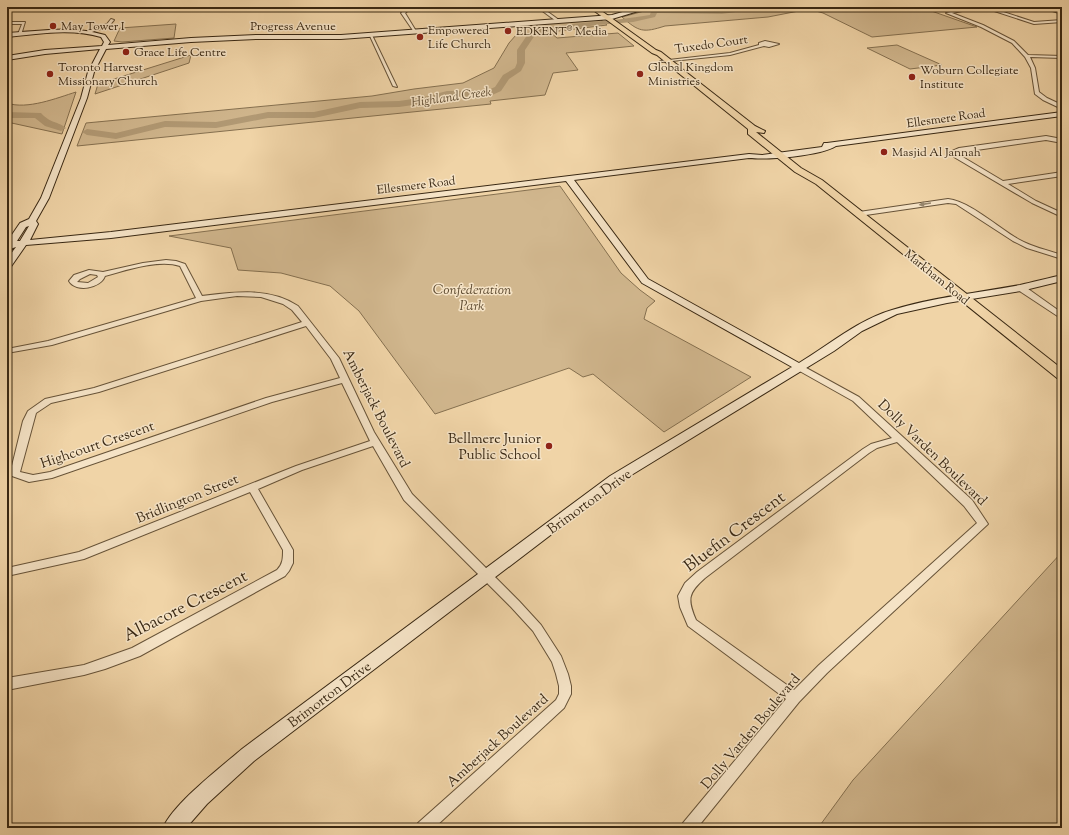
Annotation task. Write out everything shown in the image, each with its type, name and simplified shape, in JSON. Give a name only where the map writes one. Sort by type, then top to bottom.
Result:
[{"type":"main road","name":"Markham Road","points":[[592,7],[612,20],[654,52],[652,54],[665,61],[671,69],[678,70],[752,128],[751,132],[782,152],[798,170],[814,179],[1062,375]]},
{"type":"main road","name":"Markham Road","points":[[599,7],[612,20]]},
{"type":"main road","name":"Progress Avenue","points":[[7,58],[45,52],[105,46],[224,38],[370,35],[580,18],[612,20],[642,9],[643,7]]},
{"type":"main road","points":[[7,35],[62,31],[88,32],[103,36],[107,42],[90,74],[84,98],[54,179],[45,198],[32,220],[23,225],[8,247]]},
{"type":"main road","name":"Ellesmere Road","points":[[8,247],[73,242],[87,238],[568,178],[748,156],[762,157],[782,152],[824,149],[833,145],[1062,114]]},
{"type":"main road","name":"Dolly Varden Boulevard","points":[[568,178],[645,281],[799,367]]},
{"type":"main road","points":[[7,266],[22,246],[34,224],[32,220]]},
{"type":"main road","name":"Brimorton Drive","points":[[173,828],[200,798],[248,756],[615,479],[799,367],[858,329],[889,315],[920,306],[1021,288],[1062,278]]},
{"type":"street","points":[[411,7],[403,13],[414,31]]},
{"type":"street","points":[[540,7],[557,20]]},
{"type":"street","points":[[980,7],[948,13],[999,33],[1013,42],[1026,56],[1035,73],[1037,93],[1044,99],[1062,106]]},
{"type":"street","points":[[984,7],[1034,23],[1062,21]]},
{"type":"street","points":[[1042,7],[1062,14]]},
{"type":"street","points":[[88,32],[108,25],[112,20]]},
{"type":"street","points":[[7,23],[24,23],[20,34]]},
{"type":"street","points":[[370,35],[395,86]]},
{"type":"street","name":"Tuxedo Court","points":[[665,61],[730,54],[763,45]]},
{"type":"street","points":[[1026,56],[1062,57]]},
{"type":"street","points":[[1062,140],[1046,138],[953,152],[956,156],[1034,202],[1062,215]]},
{"type":"street","points":[[1003,183],[1062,174]]},
{"type":"street","points":[[859,214],[948,201],[964,204],[969,210],[1015,240],[1029,247],[1062,257]]},
{"type":"street","points":[[102,275],[134,266],[170,262],[179,263],[183,265],[200,299]]},
{"type":"street","points":[[1021,288],[1062,318]]},
{"type":"street","name":"Amberjack Boulevard","points":[[7,351],[65,339],[200,299],[237,294],[261,295],[286,302],[295,308],[335,358],[362,418],[408,497],[515,604],[540,634],[557,660],[565,686],[565,694],[560,704],[423,828]]},
{"type":"street","name":"Highcourt Crescent","points":[[308,323],[76,396],[48,401],[32,411],[28,421],[15,474],[22,478],[37,478],[52,475],[269,400],[345,379]]},
{"type":"street","name":"Dolly Varden Boulevard","points":[[688,828],[795,698],[823,669],[982,524],[968,503],[856,399],[799,367]]},
{"type":"street","name":"Bluefin Crescent","points":[[795,698],[692,623],[686,610],[684,599],[687,588],[701,575],[866,451],[874,446],[898,439]]},
{"type":"street","name":"Bridlington Street","points":[[7,572],[80,556],[299,468],[376,442]]},
{"type":"street","name":"Albacore Crescent","points":[[7,684],[84,670],[136,652],[281,573],[286,568],[289,561],[288,550],[252,487]]},
{"type":"green space","points":[[659,7],[920,7],[977,27],[872,37],[823,13],[809,9],[768,17],[665,26],[651,30],[642,30],[637,28],[622,17]]},
{"type":"green space","points":[[600,19],[607,25],[550,32],[557,38],[618,33],[634,46],[566,53],[578,70],[553,73],[545,95],[490,101],[491,104],[77,146],[86,123],[372,96],[463,83],[494,68],[509,43],[516,35],[532,25]]},
{"type":"green space","points":[[176,24],[174,38],[122,42],[114,41],[120,28]]},
{"type":"green space","points":[[897,45],[942,65],[910,69],[867,48]]},
{"type":"green space","points":[[191,55],[189,63],[95,94],[98,84]]},
{"type":"green space","points":[[76,92],[62,134],[7,122],[7,103],[15,105],[33,104]]},
{"type":"green space","name":"Confederation Park","points":[[560,186],[621,273],[655,301],[647,308],[644,319],[751,377],[664,432],[593,374],[583,377],[569,368],[435,414],[359,311],[330,286],[281,273],[238,270],[231,248],[169,236]]},
{"type":"green space","points":[[1062,552],[1062,828],[818,828],[853,780]]},
{"type":"waterway","name":"Highland Creek","points":[[87,132],[116,136],[165,124],[216,125],[268,115],[314,115],[360,105],[399,104],[420,101],[447,94],[490,93],[498,89],[506,77],[518,69],[521,63],[521,50],[533,33],[596,23],[633,20],[653,16],[653,12],[657,11],[722,12],[755,7]]},
{"type":"waterway","name":"Highland Creek","points":[[7,115],[38,115],[48,124],[61,128]]},
{"type":"place","name":"May Tower I","points":[[53,26]]},
{"type":"place","name":"EDKENT® Media","points":[[508,31]]},
{"type":"place","name":"Empowered Life Church","points":[[420,37]]},
{"type":"place","name":"Grace Life Centre","points":[[126,52]]},
{"type":"place","name":"Toronto Harvest Missionary Church","points":[[50,74]]},
{"type":"place","name":"Global Kingdom Ministries","points":[[640,74]]},
{"type":"place","name":"Woburn Collegiate Institute","points":[[912,77]]},
{"type":"place","name":"Masjid Al Jannah","points":[[884,152]]},
{"type":"place","name":"Bellmere Junior Public School","points":[[549,446]]}]
